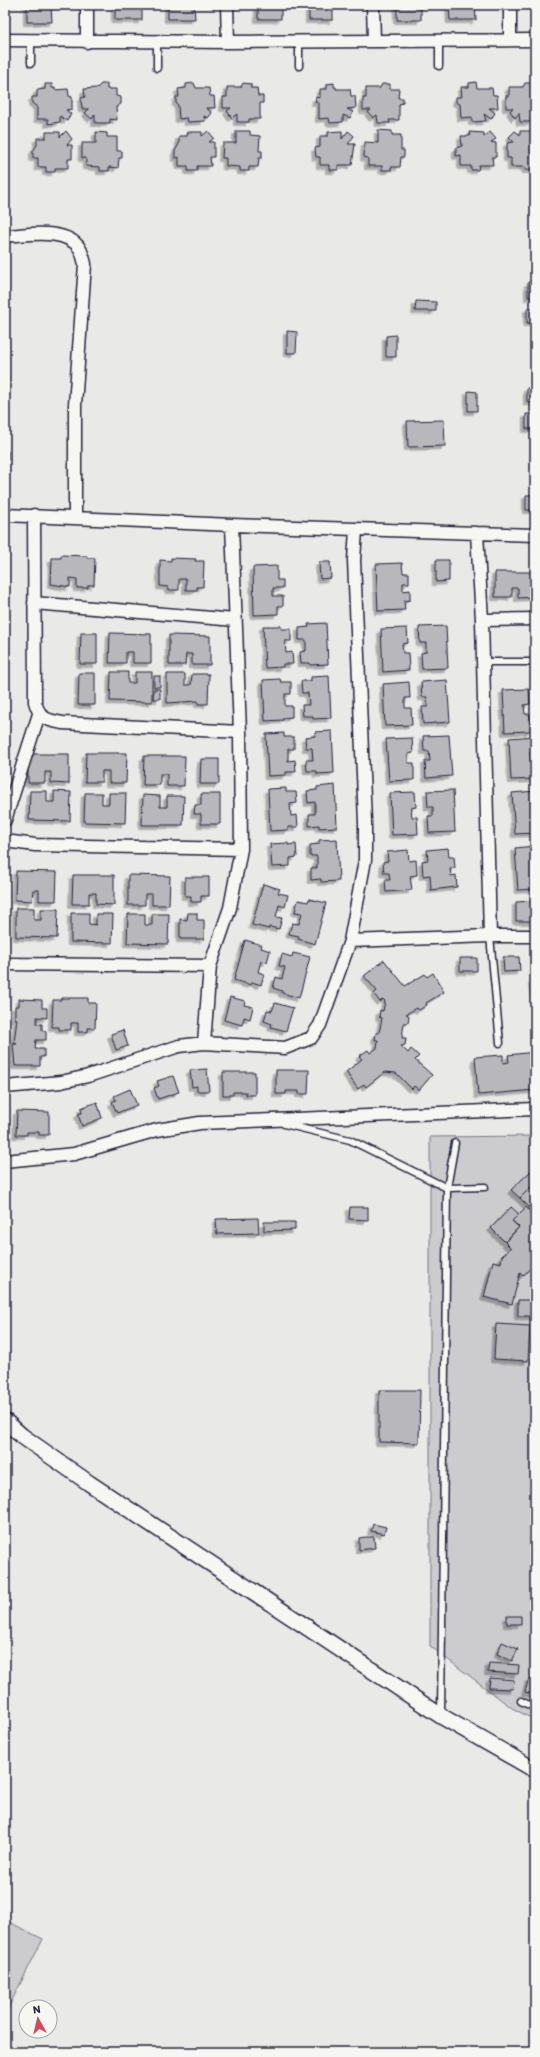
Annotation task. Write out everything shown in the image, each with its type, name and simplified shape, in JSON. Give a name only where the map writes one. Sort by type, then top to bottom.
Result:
[{"type":"street","points":[[87,5],[88,42]]},
{"type":"street","points":[[227,5],[228,42]]},
{"type":"street","points":[[374,5],[374,41]]},
{"type":"street","points":[[510,5],[510,40]]},
{"type":"street","points":[[5,40],[88,42],[299,42],[535,40]]},
{"type":"street","points":[[5,236],[45,234],[59,235],[73,241],[80,248],[85,264],[76,405],[76,517]]},
{"type":"street","points":[[5,515],[34,515],[356,530],[535,534]]},
{"type":"street","points":[[5,820],[39,714],[35,702],[34,515]]},
{"type":"street","points":[[204,1043],[210,966],[230,908],[241,849],[240,732],[232,525]]},
{"type":"street","points":[[5,1087],[61,1082],[88,1076],[172,1048],[204,1043],[285,1048],[311,1038],[320,1025],[350,941],[365,860],[365,822],[354,560],[356,530]]},
{"type":"street","points":[[477,533],[482,620],[490,936]]},
{"type":"street","points":[[34,603],[235,620]]},
{"type":"street","points":[[482,620],[535,619]]},
{"type":"street","points":[[39,714],[49,721],[63,723],[240,732]]},
{"type":"street","points":[[5,841],[35,845],[241,849]]},
{"type":"street","points":[[350,941],[490,936],[535,936]]},
{"type":"street","points":[[5,964],[210,966]]},
{"type":"street","points":[[5,1161],[74,1154],[157,1130],[200,1123],[266,1119],[535,1109]]},
{"type":"street","points":[[5,1421],[22,1436],[96,1488],[441,1716],[535,1770]]},
{"type":"lane","points":[[31,41],[31,63]]},
{"type":"lane","points":[[439,41],[439,66]]},
{"type":"lane","points":[[157,42],[157,68]]},
{"type":"lane","points":[[299,42],[299,66]]},
{"type":"lane","points":[[483,662],[535,662]]},
{"type":"lane","points":[[490,936],[500,1043]]},
{"type":"lane","points":[[266,1119],[350,1140],[447,1188],[485,1187]]},
{"type":"lane","points":[[441,1716],[447,1188],[455,1143]]},
{"type":"lane","points":[[521,1701],[535,1708]]},
{"type":"shaded area","points":[[535,1136],[535,1720],[512,1708],[430,1646],[430,1137]]},
{"type":"shaded area","points":[[5,1920],[43,1939],[5,2014]]},
{"type":"building","points":[[27,5],[51,5],[52,22],[27,22]]},
{"type":"building","points":[[115,5],[142,5],[142,20],[115,20]]},
{"type":"building","points":[[168,5],[194,5],[195,19],[168,19]]},
{"type":"building","points":[[258,5],[281,5],[281,19],[258,19]]},
{"type":"building","points":[[309,5],[333,5],[333,20],[309,20]]},
{"type":"building","points":[[397,5],[421,5],[421,20],[397,20]]},
{"type":"building","points":[[449,5],[475,5],[476,20],[450,20]]},
{"type":"building","points":[[476,82],[477,88],[492,88],[493,95],[497,95],[498,108],[489,108],[495,113],[491,119],[484,114],[486,121],[472,122],[472,117],[461,118],[460,104],[456,102],[456,97],[462,97],[461,87],[469,87],[469,83]]},
{"type":"building","points":[[194,83],[196,88],[209,88],[210,96],[214,96],[215,108],[206,108],[212,113],[208,118],[204,116],[205,121],[188,122],[187,118],[179,119],[178,105],[176,103],[176,97],[179,97],[178,89],[186,88],[186,84]]},
{"type":"building","points":[[243,83],[251,84],[251,88],[257,88],[258,96],[263,96],[263,103],[260,103],[260,119],[249,119],[249,122],[237,122],[237,114],[232,118],[227,111],[231,108],[223,108],[223,97],[227,97],[227,87],[241,87]]},
{"type":"building","points":[[334,83],[334,87],[336,87],[336,89],[350,89],[351,96],[355,96],[356,108],[347,109],[353,112],[350,118],[343,115],[343,122],[330,123],[329,118],[319,119],[319,103],[315,102],[316,97],[320,98],[320,89],[327,89],[327,84]]},
{"type":"building","points":[[525,83],[533,83],[533,87],[535,88],[535,118],[532,119],[532,122],[520,122],[519,113],[515,118],[510,111],[513,108],[506,108],[506,96],[509,96],[509,87],[523,87]]},
{"type":"building","points":[[45,84],[52,84],[52,88],[55,88],[55,90],[68,89],[69,96],[72,97],[72,109],[66,110],[71,114],[67,121],[60,116],[60,122],[48,124],[48,119],[37,119],[37,107],[32,103],[32,97],[37,97],[37,90],[45,89]]},
{"type":"building","points":[[101,84],[107,84],[107,89],[116,89],[116,96],[121,97],[121,104],[116,107],[117,120],[110,119],[110,123],[95,123],[95,114],[92,119],[85,113],[89,109],[82,109],[81,98],[85,97],[84,89],[97,88]]},
{"type":"building","points":[[382,84],[390,84],[390,89],[399,89],[398,98],[403,98],[403,103],[399,104],[399,120],[389,120],[390,123],[378,123],[377,115],[373,118],[368,112],[371,110],[363,110],[363,98],[366,98],[366,88],[380,88]]},
{"type":"building","points":[[378,130],[392,131],[392,135],[401,135],[401,150],[404,150],[404,157],[401,157],[400,167],[391,167],[391,170],[382,170],[382,166],[368,166],[368,158],[364,157],[365,142],[378,143]]},
{"type":"building","points":[[66,131],[72,139],[67,145],[72,145],[72,159],[68,159],[68,168],[55,168],[55,172],[46,172],[46,167],[38,167],[38,158],[33,158],[33,151],[37,145],[37,138],[46,138],[46,132],[60,132],[60,137]]},
{"type":"building","points":[[208,131],[214,138],[209,142],[214,142],[214,157],[210,157],[211,166],[197,166],[197,171],[188,171],[188,166],[179,166],[179,157],[175,158],[175,151],[179,144],[179,136],[187,136],[188,132],[202,132],[202,136]]},
{"type":"building","points":[[236,131],[250,131],[250,135],[260,136],[259,151],[262,151],[262,158],[259,158],[258,167],[249,167],[249,171],[240,171],[240,167],[226,166],[226,158],[222,158],[223,143],[236,143]]},
{"type":"building","points":[[342,131],[342,139],[348,131],[354,136],[348,144],[355,144],[352,165],[338,165],[338,170],[329,170],[329,165],[320,165],[320,157],[316,157],[315,148],[320,147],[320,136],[328,136],[328,132]]},
{"type":"building","points":[[515,131],[520,135],[520,131],[534,131],[534,170],[525,170],[525,167],[511,167],[511,158],[507,158],[507,143],[514,142],[509,137]]},
{"type":"building","points":[[96,132],[107,133],[107,137],[117,137],[117,151],[122,151],[122,158],[119,158],[118,168],[109,167],[109,171],[100,171],[100,167],[86,166],[86,158],[82,158],[82,143],[96,143]]},
{"type":"building","points":[[469,132],[484,133],[484,137],[490,132],[496,139],[491,142],[496,143],[496,157],[492,157],[493,165],[479,165],[478,170],[471,170],[471,166],[461,166],[461,155],[456,156],[456,148],[462,146],[461,136],[470,136]]},
{"type":"building","points":[[528,282],[535,282],[535,297],[528,297]]},
{"type":"building","points":[[416,301],[436,302],[436,311],[415,311]]},
{"type":"building","points":[[527,308],[535,308],[535,323],[527,323]]},
{"type":"building","points":[[287,331],[297,332],[296,353],[287,353]]},
{"type":"building","points":[[396,335],[396,357],[386,357],[386,336]]},
{"type":"building","points":[[527,388],[535,388],[535,402],[527,402]]},
{"type":"building","points":[[468,391],[477,392],[477,411],[468,411]]},
{"type":"building","points":[[526,414],[535,414],[535,429],[526,429]]},
{"type":"building","points":[[444,420],[445,446],[408,447],[407,421]]},
{"type":"building","points":[[5,451],[8,451],[8,460],[5,460]]},
{"type":"building","points":[[526,495],[535,495],[535,510],[526,510]]},
{"type":"building","points":[[61,555],[87,556],[87,558],[95,558],[94,585],[88,585],[88,588],[77,588],[77,579],[70,578],[70,587],[51,584],[52,558],[61,558]]},
{"type":"building","points":[[171,558],[196,559],[195,561],[204,561],[203,587],[197,587],[197,590],[186,590],[186,579],[179,579],[179,590],[168,590],[168,587],[160,586],[160,560],[171,561]]},
{"type":"building","points":[[6,560],[6,592],[5,592]]},
{"type":"building","points":[[436,560],[449,560],[449,581],[436,582]]},
{"type":"building","points":[[319,562],[330,562],[331,578],[320,579]]},
{"type":"building","points":[[402,563],[403,573],[409,573],[409,583],[403,583],[403,591],[410,590],[410,600],[404,601],[405,610],[378,611],[376,564]]},
{"type":"building","points":[[277,566],[277,580],[283,580],[283,588],[273,588],[273,596],[283,596],[283,606],[278,606],[278,614],[254,615],[253,567]]},
{"type":"building","points":[[495,572],[535,572],[534,597],[518,598],[518,588],[512,588],[512,597],[495,597]]},
{"type":"building","points":[[5,620],[7,620],[6,652],[5,652]]},
{"type":"building","points":[[326,623],[328,664],[310,665],[310,663],[301,663],[300,652],[306,651],[306,640],[299,640],[299,628],[309,627],[308,624]]},
{"type":"building","points":[[263,626],[281,626],[281,629],[291,629],[291,641],[285,641],[286,653],[292,652],[293,664],[283,664],[283,667],[265,668]]},
{"type":"building","points":[[446,626],[448,668],[422,669],[421,653],[426,652],[426,643],[420,643],[419,627]]},
{"type":"building","points":[[407,628],[408,643],[402,644],[403,653],[408,653],[409,670],[383,672],[381,629]]},
{"type":"building","points":[[81,633],[97,633],[97,664],[80,664]]},
{"type":"building","points":[[110,633],[151,634],[151,663],[133,663],[133,652],[126,652],[126,663],[109,663]]},
{"type":"building","points":[[169,635],[210,636],[210,665],[192,665],[192,654],[186,654],[185,665],[169,665]]},
{"type":"building","points":[[111,672],[128,672],[128,683],[135,683],[135,672],[152,672],[152,702],[110,701]]},
{"type":"building","points":[[79,673],[95,673],[95,705],[78,705]]},
{"type":"building","points":[[167,674],[185,674],[185,685],[191,685],[192,674],[209,674],[208,704],[198,704],[198,701],[167,703]]},
{"type":"building","points":[[154,676],[160,676],[160,687],[154,687]]},
{"type":"building","points":[[329,676],[331,718],[313,719],[313,716],[303,716],[302,705],[309,705],[308,693],[302,693],[301,681],[311,681],[311,677]]},
{"type":"building","points":[[5,679],[7,680],[7,712],[5,712]]},
{"type":"building","points":[[280,679],[281,682],[291,682],[291,694],[285,694],[285,706],[292,706],[292,717],[283,718],[283,720],[265,721],[263,680]]},
{"type":"building","points":[[447,680],[450,722],[423,724],[422,707],[428,707],[427,697],[422,697],[421,682]]},
{"type":"building","points":[[409,682],[410,698],[405,698],[405,708],[411,708],[412,725],[385,726],[383,684]]},
{"type":"building","points":[[154,689],[160,689],[160,699],[153,699]]},
{"type":"building","points":[[529,689],[530,704],[524,705],[525,714],[530,714],[531,731],[505,732],[503,690]]},
{"type":"building","points":[[332,731],[334,773],[317,774],[317,771],[307,771],[306,760],[313,760],[312,748],[306,748],[305,737],[315,736],[315,732]]},
{"type":"building","points":[[284,733],[284,737],[294,737],[294,749],[288,749],[288,761],[295,760],[296,772],[286,772],[286,775],[268,776],[266,734]]},
{"type":"building","points":[[449,735],[452,776],[426,778],[425,761],[430,761],[429,751],[424,751],[423,736]]},
{"type":"building","points":[[535,736],[535,752],[530,752],[531,762],[535,762],[535,779],[511,780],[509,738]]},
{"type":"building","points":[[6,738],[6,770],[5,770]]},
{"type":"building","points":[[412,738],[413,753],[408,754],[408,763],[414,763],[414,780],[389,781],[386,739]]},
{"type":"building","points":[[86,753],[127,753],[126,783],[109,783],[109,771],[102,771],[102,782],[85,782]]},
{"type":"building","points":[[28,754],[69,754],[69,784],[51,783],[51,772],[45,772],[45,783],[28,783]]},
{"type":"building","points":[[144,756],[185,756],[184,786],[167,786],[167,774],[160,774],[160,785],[143,785]]},
{"type":"building","points":[[201,759],[219,759],[219,784],[200,784]]},
{"type":"building","points":[[335,785],[337,827],[319,828],[319,825],[309,826],[309,814],[315,814],[315,802],[308,803],[307,791],[317,790],[317,787]]},
{"type":"building","points":[[286,788],[286,792],[296,792],[297,803],[290,804],[291,816],[297,815],[298,827],[288,827],[288,830],[270,831],[268,789]]},
{"type":"building","points":[[453,790],[455,832],[429,833],[428,816],[433,816],[433,807],[428,807],[427,791]]},
{"type":"building","points":[[30,791],[47,791],[47,802],[54,802],[54,791],[71,792],[70,821],[29,820]]},
{"type":"building","points":[[535,791],[535,833],[515,834],[512,793]]},
{"type":"building","points":[[415,792],[416,807],[411,808],[412,817],[417,817],[418,834],[392,835],[390,793]]},
{"type":"building","points":[[85,793],[102,793],[102,804],[109,804],[109,793],[126,793],[125,823],[84,822]]},
{"type":"building","points":[[201,794],[220,794],[220,824],[201,824],[201,814],[194,814],[195,805],[201,805]]},
{"type":"building","points":[[143,795],[160,796],[160,807],[167,807],[167,796],[184,796],[183,825],[142,825]]},
{"type":"building","points":[[337,839],[339,881],[321,882],[321,879],[311,880],[311,868],[317,868],[317,856],[310,856],[310,845],[319,844],[319,840]]},
{"type":"building","points":[[288,843],[288,845],[296,844],[297,857],[290,858],[290,866],[272,867],[270,844]]},
{"type":"building","points":[[535,846],[535,889],[518,890],[515,848]]},
{"type":"building","points":[[448,848],[449,857],[454,857],[455,868],[450,869],[451,876],[456,875],[457,887],[431,890],[430,875],[423,876],[422,861],[428,860],[427,850]]},
{"type":"building","points":[[408,850],[409,861],[416,860],[417,875],[410,876],[412,890],[386,892],[385,880],[390,880],[389,873],[384,873],[383,862],[388,861],[387,852]]},
{"type":"building","points":[[16,871],[57,872],[56,901],[39,901],[39,890],[33,890],[32,901],[15,900]]},
{"type":"building","points":[[73,875],[114,875],[114,905],[96,904],[96,893],[89,893],[89,904],[72,904]]},
{"type":"building","points":[[128,875],[170,876],[169,905],[152,905],[152,894],[145,894],[145,905],[128,905]]},
{"type":"building","points":[[185,877],[209,877],[209,896],[201,896],[201,902],[191,902],[191,896],[185,896]]},
{"type":"building","points":[[263,884],[280,889],[278,893],[288,895],[285,907],[279,905],[276,917],[282,918],[279,929],[269,927],[269,929],[252,925]]},
{"type":"building","points":[[309,899],[326,903],[315,944],[298,939],[299,936],[289,934],[292,923],[299,924],[302,913],[295,912],[298,900],[308,902]]},
{"type":"building","points":[[535,901],[535,921],[516,921],[516,902]]},
{"type":"building","points":[[16,908],[34,908],[34,920],[41,920],[41,909],[58,909],[57,938],[16,937]]},
{"type":"building","points":[[71,913],[89,913],[89,924],[96,925],[96,914],[113,914],[112,943],[71,942]]},
{"type":"building","points":[[188,913],[197,913],[197,920],[204,920],[204,939],[180,939],[180,919],[187,920]]},
{"type":"building","points":[[128,914],[145,914],[145,925],[152,925],[152,914],[169,914],[168,944],[127,943]]},
{"type":"building","points":[[245,940],[262,945],[261,948],[270,951],[267,962],[261,961],[258,972],[264,974],[261,985],[252,982],[251,985],[234,980]]},
{"type":"building","points":[[293,953],[310,957],[299,998],[282,993],[282,991],[273,988],[276,977],[282,979],[285,967],[279,966],[282,954],[292,957]]},
{"type":"building","points":[[503,957],[519,957],[520,971],[504,972]]},
{"type":"building","points":[[460,958],[477,958],[477,971],[460,971]]},
{"type":"building","points":[[384,960],[405,986],[425,974],[427,977],[433,973],[444,992],[426,1003],[427,1005],[419,1010],[417,1008],[406,1014],[409,1016],[408,1023],[404,1023],[402,1038],[406,1038],[405,1045],[401,1046],[408,1053],[411,1049],[419,1056],[415,1060],[432,1075],[419,1090],[414,1086],[412,1089],[396,1073],[385,1072],[366,1087],[364,1084],[358,1089],[346,1072],[362,1059],[359,1056],[368,1050],[370,1053],[377,1048],[378,1040],[375,1040],[376,1033],[379,1033],[382,1018],[379,1017],[380,1010],[383,1011],[385,1001],[383,999],[380,1002],[374,994],[377,991],[364,976]]},
{"type":"building","points":[[532,980],[535,980],[535,1003]]},
{"type":"building","points":[[230,997],[245,1001],[244,1005],[253,1007],[250,1019],[244,1017],[242,1025],[224,1020]]},
{"type":"building","points":[[61,998],[88,998],[88,1003],[96,1003],[95,1028],[88,1028],[88,1032],[78,1032],[78,1023],[71,1023],[71,1030],[59,1030],[59,1027],[52,1027],[53,1000],[61,1000]]},
{"type":"building","points":[[19,999],[42,1000],[42,1008],[47,1008],[47,1018],[37,1017],[37,1024],[42,1024],[42,1030],[46,1031],[46,1040],[36,1040],[35,1049],[44,1049],[44,1057],[40,1057],[40,1066],[15,1066],[13,1044],[17,1044],[14,1043],[17,1019],[15,1019],[15,1006],[19,1006]]},
{"type":"building","points":[[275,1003],[293,1008],[286,1031],[271,1027],[272,1024],[264,1021],[267,1010],[272,1011]]},
{"type":"building","points":[[123,1030],[128,1046],[116,1050],[111,1034]]},
{"type":"building","points":[[535,1052],[535,1090],[478,1095],[475,1057],[503,1055],[503,1063],[509,1062],[508,1055]]},
{"type":"building","points":[[207,1069],[209,1091],[197,1091],[197,1086],[192,1087],[190,1070]]},
{"type":"building","points":[[276,1070],[309,1070],[308,1094],[299,1094],[299,1091],[286,1091],[286,1094],[276,1094]]},
{"type":"building","points":[[223,1072],[255,1072],[255,1095],[246,1095],[246,1092],[233,1092],[233,1095],[223,1095]]},
{"type":"building","points":[[173,1076],[179,1092],[158,1099],[154,1088],[159,1086],[157,1081]]},
{"type":"building","points":[[130,1089],[137,1105],[117,1113],[112,1102],[116,1100],[114,1096]]},
{"type":"building","points":[[97,1102],[102,1118],[82,1126],[78,1114],[82,1113],[81,1108]]},
{"type":"building","points":[[17,1111],[49,1112],[49,1135],[39,1135],[39,1132],[27,1132],[27,1135],[16,1135]]},
{"type":"building","points":[[532,1170],[535,1173],[535,1183],[520,1198],[511,1190]]},
{"type":"building","points":[[535,1183],[535,1212],[534,1212],[520,1198]]},
{"type":"building","points":[[350,1207],[368,1207],[368,1220],[349,1219]]},
{"type":"building","points":[[511,1207],[519,1214],[512,1221],[519,1227],[505,1242],[491,1228]]},
{"type":"building","points":[[526,1207],[532,1214],[535,1212],[535,1263],[523,1276],[520,1273],[512,1304],[484,1297],[493,1261],[501,1263],[502,1256],[511,1248],[505,1242],[519,1227],[512,1221]]},
{"type":"building","points":[[258,1218],[259,1233],[217,1234],[216,1219]]},
{"type":"building","points":[[264,1222],[295,1222],[295,1230],[264,1231]]},
{"type":"building","points":[[518,1300],[535,1300],[535,1316],[518,1316]]},
{"type":"building","points":[[496,1324],[530,1326],[528,1361],[494,1359]]},
{"type":"building","points":[[379,1390],[420,1390],[419,1443],[379,1442]]},
{"type":"building","points":[[373,1524],[386,1527],[384,1534],[371,1531]]},
{"type":"building","points":[[374,1537],[375,1548],[359,1550],[359,1538]]},
{"type":"building","points":[[507,1616],[521,1616],[521,1624],[507,1624]]},
{"type":"building","points":[[502,1642],[518,1649],[512,1661],[497,1654]]},
{"type":"building","points":[[489,1663],[519,1665],[518,1674],[488,1672]]},
{"type":"building","points":[[490,1678],[514,1680],[513,1689],[489,1688]]},
{"type":"building","points":[[529,1678],[535,1680],[535,1694],[525,1692]]}]
